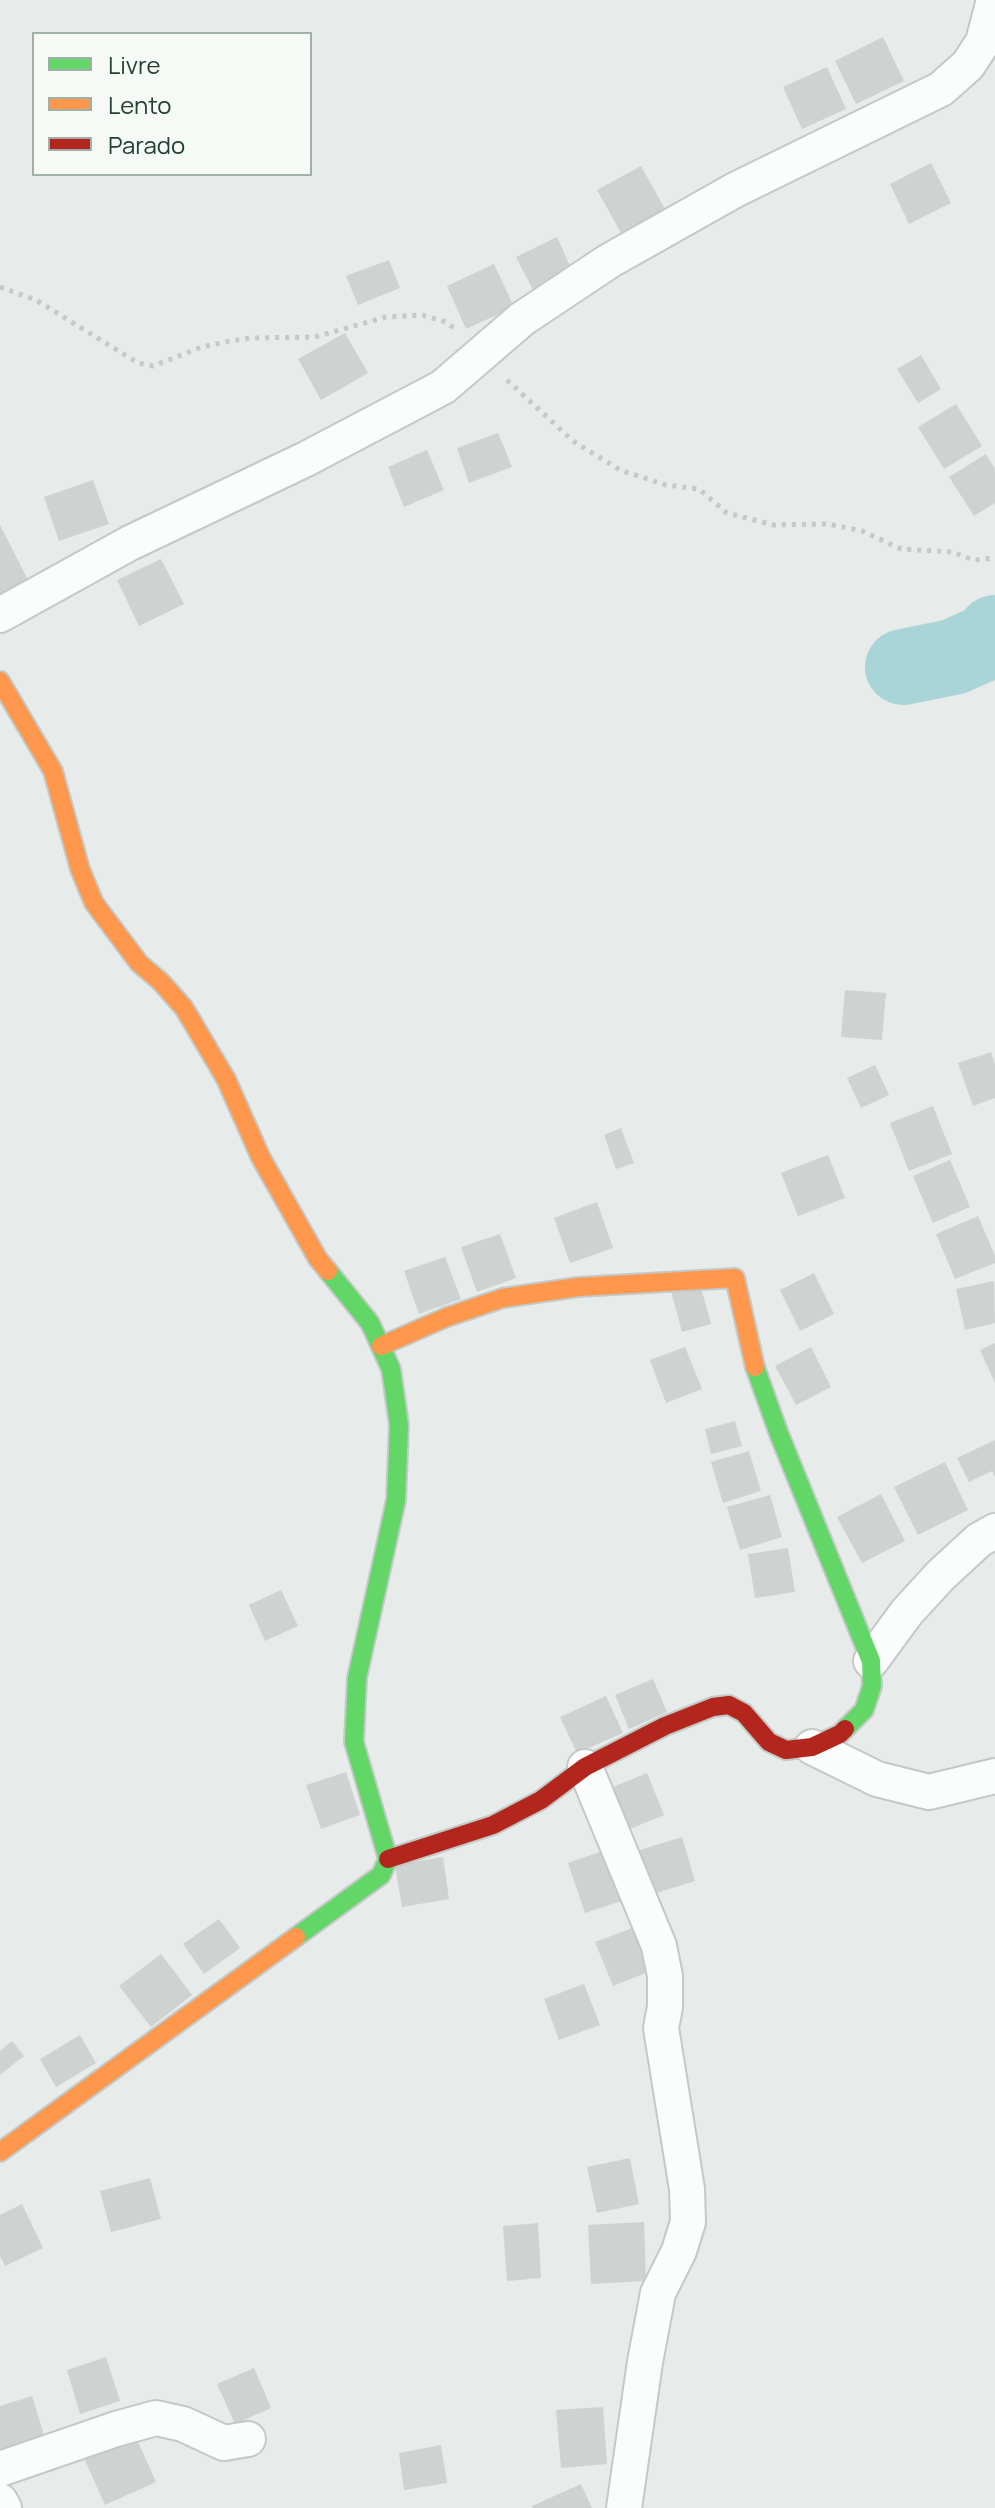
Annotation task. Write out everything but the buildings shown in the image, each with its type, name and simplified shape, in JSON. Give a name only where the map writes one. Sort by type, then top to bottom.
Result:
[{"type":"street","points":[[0,615],[130,543],[306,459],[443,387],[556,294],[609,261],[735,190],[941,89],[968,65],[983,42],[994,0]]},
{"type":"street","points":[[0,681],[53,771],[76,856],[94,903],[139,963],[184,1008],[226,1079],[261,1158],[318,1259],[370,1323],[391,1369],[399,1425],[396,1500],[357,1678],[354,1742],[388,1859],[381,1875],[0,2152]]},
{"type":"street","points":[[381,1346],[447,1317],[503,1298],[578,1287],[735,1278],[750,1353],[779,1434],[871,1661],[872,1686],[864,1710],[840,1734],[812,1747],[786,1750],[769,1742],[744,1713],[729,1705],[713,1707],[665,1726],[585,1767],[541,1800],[493,1825],[388,1859]]},
{"type":"street","points":[[871,1661],[907,1612],[941,1575],[979,1540],[995,1531]]},
{"type":"street","points":[[812,1747],[877,1779],[929,1792],[995,1776]]},
{"type":"street","points":[[585,1767],[659,1946],[665,1976],[661,2028],[687,2189],[688,2222],[679,2251],[658,2293],[624,2508]]},
{"type":"street","points":[[0,2469],[156,2418],[183,2424],[224,2443],[248,2439]]},
{"type":"street","points":[[0,2501],[4,2508]]},
{"type":"path","points":[[0,287],[36,300],[138,363],[153,366],[202,347],[225,342],[250,338],[315,337],[386,317],[422,315],[446,322],[482,352],[548,420],[573,441],[620,470],[666,485],[699,489],[727,513],[774,525],[828,524],[862,531],[901,549],[953,552],[973,560],[995,558]]},
{"type":"waterway","points":[[903,667],[953,657],[987,642],[995,633]]},
{"type":"traffic: fast","points":[[296,1937],[381,1875],[388,1859],[354,1742],[357,1678],[396,1500],[399,1425],[391,1369],[370,1323],[328,1271]]},
{"type":"traffic: fast","points":[[755,1367],[871,1661],[872,1686],[864,1710],[845,1729]]},
{"type":"traffic: slow","points":[[0,681],[53,771],[80,869],[94,903],[139,963],[184,1008],[226,1079],[261,1158],[318,1259],[328,1271]]},
{"type":"traffic: slow","points":[[381,1346],[447,1317],[503,1298],[578,1287],[735,1278],[755,1367]]},
{"type":"traffic: slow","points":[[0,2152],[296,1937]]},
{"type":"traffic: jam","points":[[388,1859],[493,1825],[541,1800],[585,1767],[665,1726],[713,1707],[729,1705],[744,1713],[769,1742],[786,1750],[812,1747],[845,1729]]}]
